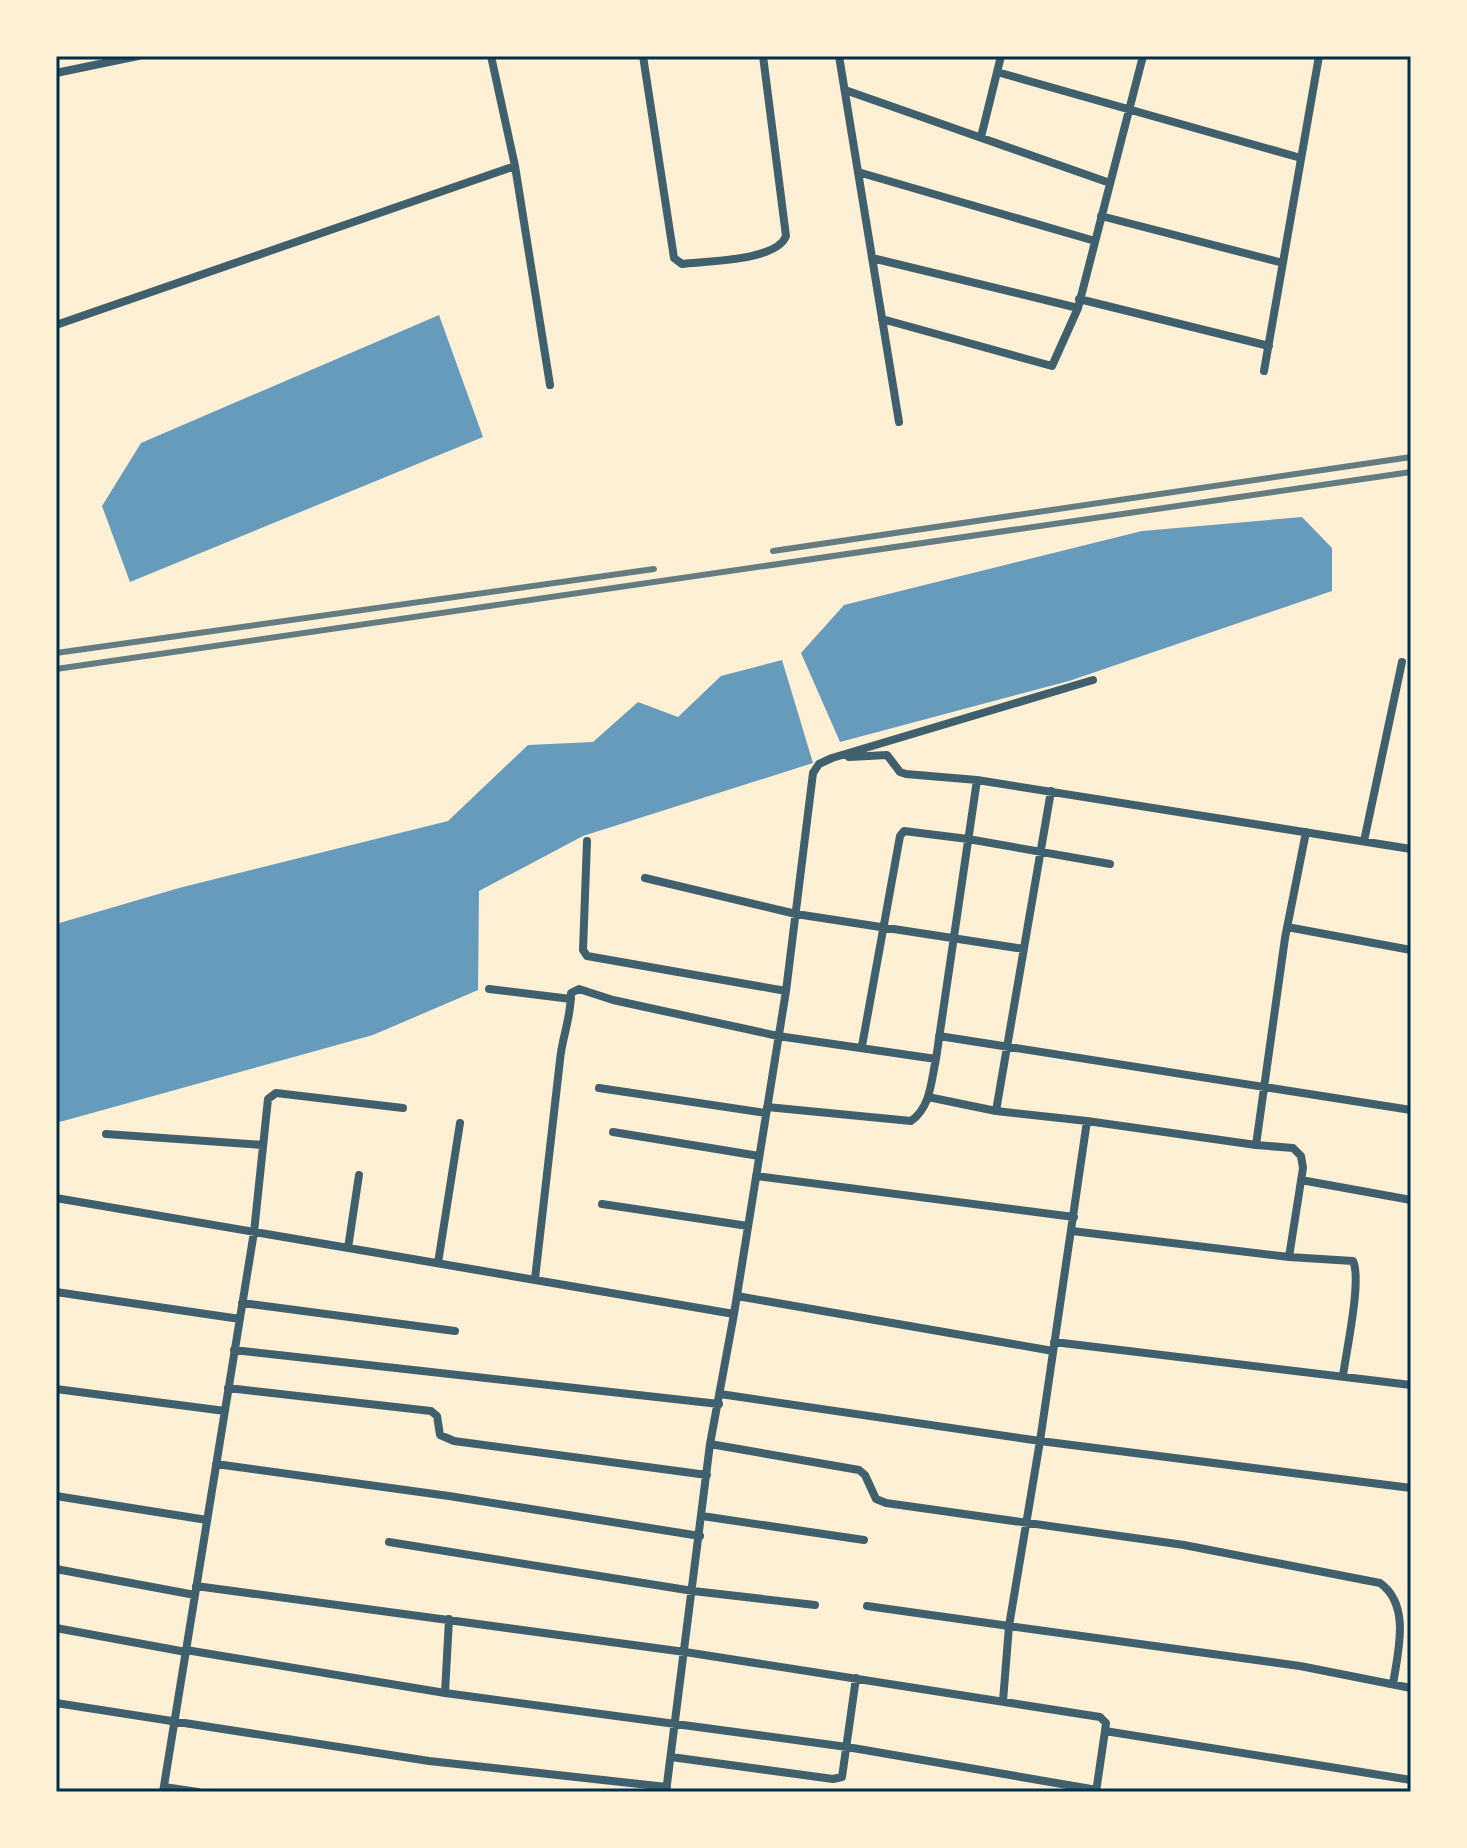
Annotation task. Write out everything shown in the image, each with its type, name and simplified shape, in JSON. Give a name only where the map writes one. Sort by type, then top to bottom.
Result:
[{"type":"street","points":[[56,73],[138,56]]},
{"type":"street","points":[[491,56],[515,166],[550,385]]},
{"type":"street","points":[[643,56],[674,258],[682,264],[767,253],[783,243],[786,236],[763,56]]},
{"type":"street","points":[[839,56],[899,422]]},
{"type":"street","points":[[981,137],[1001,56]]},
{"type":"street","points":[[882,319],[1051,367],[1078,304],[1143,56]]},
{"type":"street","points":[[1264,371],[1319,56]]},
{"type":"street","points":[[997,72],[1301,158]]},
{"type":"street","points":[[845,90],[1110,183]]},
{"type":"street","points":[[56,325],[515,166]]},
{"type":"street","points":[[858,172],[1095,241]]},
{"type":"street","points":[[1101,216],[1283,263]]},
{"type":"street","points":[[872,258],[1269,346]]},
{"type":"street","points":[[1364,841],[1402,662]]},
{"type":"street","points":[[56,1703],[429,1761],[667,1790],[710,1444],[720,1399],[786,991],[813,773],[819,764],[832,758],[1093,680]]},
{"type":"street","points":[[832,758],[887,755],[904,774],[977,780],[1411,849]]},
{"type":"street","points":[[599,1088],[766,1110],[911,1121],[922,1114],[936,1059],[977,780]]},
{"type":"street","points":[[996,1111],[1051,791]]},
{"type":"street","points":[[862,1046],[901,834],[906,830],[1110,864]]},
{"type":"street","points":[[1256,1145],[1287,927],[1306,832]]},
{"type":"street","points":[[587,841],[583,950],[587,956],[786,991]]},
{"type":"street","points":[[645,878],[796,914],[1024,949]]},
{"type":"street","points":[[1287,927],[1411,950]]},
{"type":"street","points":[[489,989],[571,999]]},
{"type":"street","points":[[535,1279],[553,1138],[560,1052],[567,1033],[571,993],[579,989],[613,1000],[778,1036],[936,1059]]},
{"type":"street","points":[[939,1036],[1411,1110]]},
{"type":"street","points":[[198,1792],[164,1790],[254,1232],[268,1099],[272,1094],[403,1108]]},
{"type":"street","points":[[928,1097],[996,1111],[1293,1148],[1301,1156],[1303,1168],[1289,1257]]},
{"type":"street","points":[[1003,1701],[1009,1626],[1087,1121]]},
{"type":"street","points":[[438,1263],[460,1123]]},
{"type":"street","points":[[613,1132],[759,1156]]},
{"type":"street","points":[[106,1134],[263,1145]]},
{"type":"street","points":[[348,1248],[359,1175]]},
{"type":"street","points":[[756,1176],[1074,1217]]},
{"type":"street","points":[[1301,1180],[1411,1200]]},
{"type":"street","points":[[56,1198],[734,1314]]},
{"type":"street","points":[[602,1204],[748,1226]]},
{"type":"street","points":[[1072,1231],[1354,1262],[1355,1288],[1343,1376]]},
{"type":"street","points":[[56,1292],[240,1319]]},
{"type":"street","points":[[737,1296],[1054,1346],[1411,1385]]},
{"type":"street","points":[[242,1303],[455,1331]]},
{"type":"street","points":[[234,1350],[720,1399],[1411,1488]]},
{"type":"street","points":[[228,1388],[431,1411],[437,1416],[440,1435],[454,1441],[707,1475]]},
{"type":"street","points":[[56,1389],[225,1411]]},
{"type":"street","points":[[710,1444],[859,1470],[865,1475],[876,1499],[886,1503],[1184,1545],[1380,1583],[1390,1590],[1396,1600],[1401,1635],[1393,1684]]},
{"type":"street","points":[[216,1464],[449,1496],[700,1536]]},
{"type":"street","points":[[56,1496],[207,1520]]},
{"type":"street","points":[[702,1516],[864,1540]]},
{"type":"street","points":[[389,1542],[693,1591],[815,1605]]},
{"type":"street","points":[[56,1569],[196,1590],[449,1619],[856,1678],[1100,1717],[1104,1718],[1105,1731],[1096,1791],[847,1747],[445,1693],[56,1628]]},
{"type":"street","points":[[867,1606],[1300,1666],[1411,1688]]},
{"type":"street","points":[[445,1693],[449,1619]]},
{"type":"street","points":[[671,1757],[833,1779],[842,1777],[856,1678]]},
{"type":"street","points":[[1105,1731],[1411,1780]]},
{"type":"water","points":[[439,315],[483,437],[130,582],[102,506],[141,443]]},
{"type":"water","points":[[1302,517],[1332,548],[1332,591],[1069,681],[840,742],[801,653],[844,605],[1142,531]]},
{"type":"water","points":[[782,660],[813,763],[583,836],[479,891],[478,990],[373,1035],[56,1123],[56,924],[179,888],[448,821],[528,745],[593,742],[638,702],[678,717],[721,676]]},
{"type":"railway","points":[[773,551],[1411,457]]},
{"type":"railway","points":[[56,669],[1411,472]]},
{"type":"railway","points":[[56,653],[654,569]]}]
